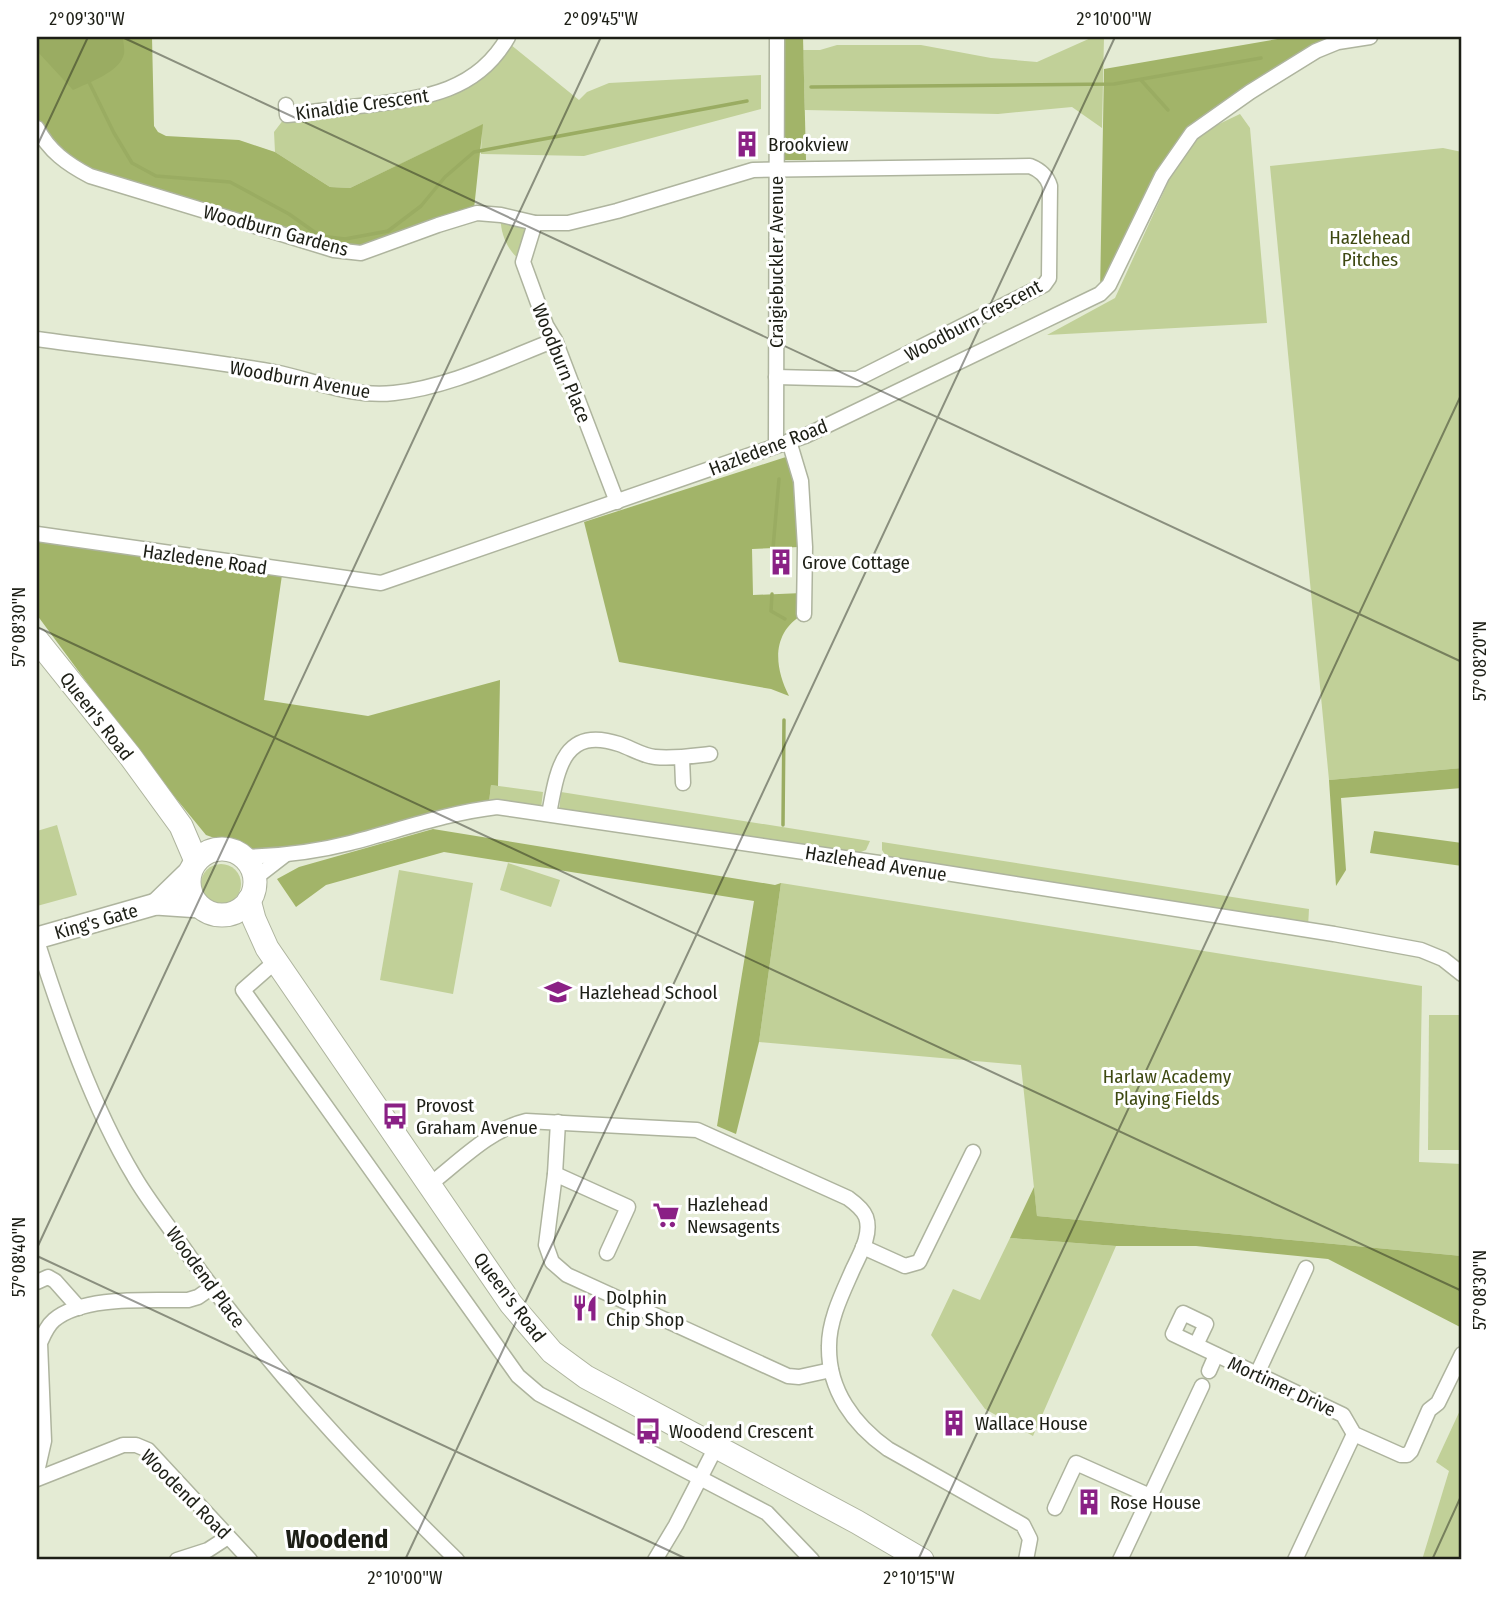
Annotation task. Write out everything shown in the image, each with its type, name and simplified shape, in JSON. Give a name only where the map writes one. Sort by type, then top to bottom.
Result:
[{"type":"main road","name":"Queen's Road","points":[[37,640],[130,755],[181,826]]},
{"type":"main road","points":[[181,826],[220,849]]},
{"type":"main road","points":[[181,826],[194,866],[190,889],[200,907],[207,912],[225,915],[243,907],[252,889],[248,863],[243,857],[220,849],[211,851],[194,866]]},
{"type":"main road","name":"Queen's Road","points":[[252,889],[254,919],[270,960]]},
{"type":"main road","name":"Queen's Road","points":[[225,915],[270,960],[511,1304],[552,1352],[586,1377],[857,1522],[922,1560]]},
{"type":"street","name":"Kinaldie Crescent","points":[[286,104],[286,115],[421,98],[462,84],[493,58],[508,37]]},
{"type":"street","name":"Craigiebuckler Avenue","points":[[777,37],[776,377],[782,443],[800,481],[805,547],[804,614]]},
{"type":"street","name":"Hazledene Road","points":[[37,534],[381,583],[805,436],[1100,294],[1109,285],[1162,176],[1192,133],[1250,92],[1316,51],[1338,42],[1370,37]]},
{"type":"street","name":"Woodburn Gardens","points":[[37,128],[45,144],[58,156],[90,176],[334,250],[361,253],[477,213],[501,215],[535,223],[568,223],[753,170],[776,170]]},
{"type":"street","name":"Woodburn Crescent","points":[[776,170],[1030,166],[1041,172],[1050,186],[1049,278],[1044,285],[857,379],[776,377]]},
{"type":"street","name":"Woodburn Place","points":[[535,223],[523,262],[617,502]]},
{"type":"street","name":"Woodburn Avenue","points":[[37,339],[275,373],[340,390],[367,394],[394,393],[449,381],[555,340]]},
{"type":"street","points":[[549,814],[561,762],[572,748],[586,741],[598,739],[617,743],[652,757],[682,758],[710,754]]},
{"type":"street","points":[[682,758],[684,783]]},
{"type":"street","name":"Hazlehead Avenue","points":[[243,857],[285,855],[349,843],[415,823],[466,811],[498,807],[1345,936],[1421,950],[1443,959],[1462,974]]},
{"type":"street","name":"Hazlehead Avenue","points":[[252,889],[285,855]]},
{"type":"street","name":"King's Gate","points":[[156,904],[194,866]]},
{"type":"street","name":"King's Gate","points":[[37,939],[156,904],[200,907]]},
{"type":"street","name":"Woodend Place","points":[[37,939],[76,1050],[117,1146],[134,1177],[211,1288],[303,1402],[396,1501],[457,1560]]},
{"type":"street","name":"Queen's Road","points":[[270,960],[243,990],[518,1376],[539,1394],[767,1513],[812,1560]]},
{"type":"street","points":[[429,1185],[510,1125],[526,1121],[697,1130],[848,1198],[859,1206],[866,1217],[867,1231],[863,1247],[838,1304],[828,1344],[831,1370],[845,1407],[872,1438],[1023,1525],[1030,1539],[1026,1560]]},
{"type":"street","points":[[558,1122],[546,1245],[552,1262],[567,1275],[788,1376],[799,1377],[831,1370]]},
{"type":"street","points":[[863,1247],[905,1266],[919,1262],[973,1152]]},
{"type":"street","points":[[555,1174],[628,1207],[607,1253]]},
{"type":"street","points":[[1257,1374],[1306,1268]]},
{"type":"street","points":[[37,1282],[48,1277],[79,1308]]},
{"type":"street","points":[[37,1472],[44,1441],[40,1343],[53,1320],[79,1308],[110,1303],[188,1300],[211,1288]]},
{"type":"street","name":"Mortimer Drive","points":[[1196,1345],[1343,1415],[1354,1434],[1401,1455],[1407,1455],[1411,1451],[1429,1410],[1438,1402],[1462,1354]]},
{"type":"street","points":[[1209,1371],[1216,1355]]},
{"type":"street","points":[[1119,1560],[1202,1386]]},
{"type":"street","points":[[1295,1560],[1354,1434]]},
{"type":"street","name":"Woodend Road","points":[[37,1479],[123,1445],[136,1445],[148,1450],[250,1560]]},
{"type":"street","points":[[654,1560],[716,1447]]},
{"type":"street","points":[[1055,1508],[1076,1463],[1150,1496]]},
{"type":"street","points":[[177,1560],[208,1550],[228,1536]]},
{"type":"green space","points":[[1093,37],[1104,37],[1102,128],[1072,107],[998,114],[805,110],[803,50],[820,50],[837,45],[921,45],[991,58],[1037,62]]},
{"type":"green space","points":[[506,41],[579,100],[587,92],[609,83],[761,75],[761,109],[584,156],[481,154],[482,125],[350,188],[330,187],[275,152],[274,132],[287,115],[462,84]]},
{"type":"green space","points":[[1240,114],[1250,128],[1267,323],[1047,335],[1115,298],[1170,178],[1200,133]]},
{"type":"green space","name":"Hazlehead Pitches","points":[[1443,148],[1462,152],[1462,768],[1329,780],[1270,166]]},
{"type":"green space","points":[[501,215],[535,223],[523,262],[506,242],[501,228]]},
{"type":"green space","points":[[491,785],[543,792],[541,808],[489,802]]},
{"type":"green space","points":[[561,792],[870,841],[866,850],[853,855],[559,812]]},
{"type":"green space","points":[[57,825],[77,895],[37,906],[37,831]]},
{"type":"green space","points":[[882,842],[1309,909],[1308,927],[887,858],[882,850]]},
{"type":"green space","points":[[508,863],[560,880],[551,907],[500,890]]},
{"type":"green space","points":[[221,864],[235,870],[241,884],[235,898],[221,904],[207,898],[201,884],[207,870]]},
{"type":"green space","points":[[399,870],[473,883],[453,994],[380,980]]},
{"type":"green space","name":"Harlaw Academy Playing Fields","points":[[781,883],[1422,986],[1419,1162],[1462,1164],[1462,1256],[1037,1216],[1021,1065],[759,1042]]},
{"type":"green space","points":[[1429,1015],[1462,1015],[1462,1150],[1428,1150]]},
{"type":"green space","points":[[1010,1238],[1116,1246],[1033,1436],[985,1409],[931,1335],[953,1289],[980,1300]]},
{"type":"green space","points":[[1462,1406],[1462,1560],[1422,1560],[1449,1471],[1436,1462]]},
{"type":"shaded area","points":[[37,37],[152,37],[154,126],[158,132],[166,136],[239,140],[275,152],[330,187],[350,188],[483,124],[474,209],[369,245],[351,248],[91,171],[72,160],[47,138],[37,119]]},
{"type":"shaded area","points":[[37,37],[123,37],[124,54],[110,71],[73,90],[37,51]]},
{"type":"shaded area","points":[[777,37],[803,37],[806,160],[776,160]]},
{"type":"shaded area","points":[[1289,37],[1321,37],[1338,42],[1192,133],[1100,294],[1104,69]]},
{"type":"shaded area","points":[[792,455],[799,547],[752,549],[753,595],[802,593],[804,614],[786,630],[778,651],[780,673],[789,696],[771,689],[619,662],[584,522]]},
{"type":"shaded area","points":[[37,539],[282,575],[264,700],[368,716],[500,680],[498,786],[491,785],[489,802],[268,857],[206,835],[142,757],[37,615]]},
{"type":"shaded area","points":[[1462,768],[1462,788],[1341,798],[1346,870],[1336,886],[1329,780]]},
{"type":"shaded area","points":[[433,829],[775,885],[781,883],[759,1042],[736,1134],[717,1126],[754,901],[444,852],[326,885],[296,907],[277,879],[299,867]]},
{"type":"shaded area","points":[[1374,831],[1462,843],[1462,866],[1370,853]]},
{"type":"shaded area","points":[[1034,1187],[1037,1216],[1462,1256],[1462,1328],[1328,1259],[1196,1246],[1116,1246],[1010,1238]]},
{"type":"waterway","points":[[811,87],[1114,84],[1261,58]]},
{"type":"waterway","points":[[1141,80],[1168,110]]},
{"type":"waterway","points":[[89,82],[132,163],[156,176],[230,182],[289,214],[320,236],[345,239],[388,231],[421,206],[445,177],[474,152],[747,101]]},
{"type":"waterway","points":[[773,548],[779,479]]},
{"type":"waterway","points":[[772,594],[771,611],[785,619]]},
{"type":"waterway","points":[[783,825],[784,720]]},
{"type":"place","name":"Brookview","points":[[747,144]]},
{"type":"place","name":"Grove Cottage","points":[[781,562]]},
{"type":"place","name":"Hazlehead School","points":[[558,992]]},
{"type":"place","name":"Provost Graham Avenue","points":[[395,1116]]},
{"type":"place","name":"Hazlehead Newsagents","points":[[666,1215]]},
{"type":"place","name":"Dolphin Chip Shop","points":[[585,1308]]},
{"type":"place","name":"Wallace House","points":[[954,1423]]},
{"type":"place","name":"Woodend Crescent","points":[[648,1431]]},
{"type":"place","name":"Rose House","points":[[1089,1502]]},
{"type":"district","name":"Woodend","points":[[337,1539]]}]
